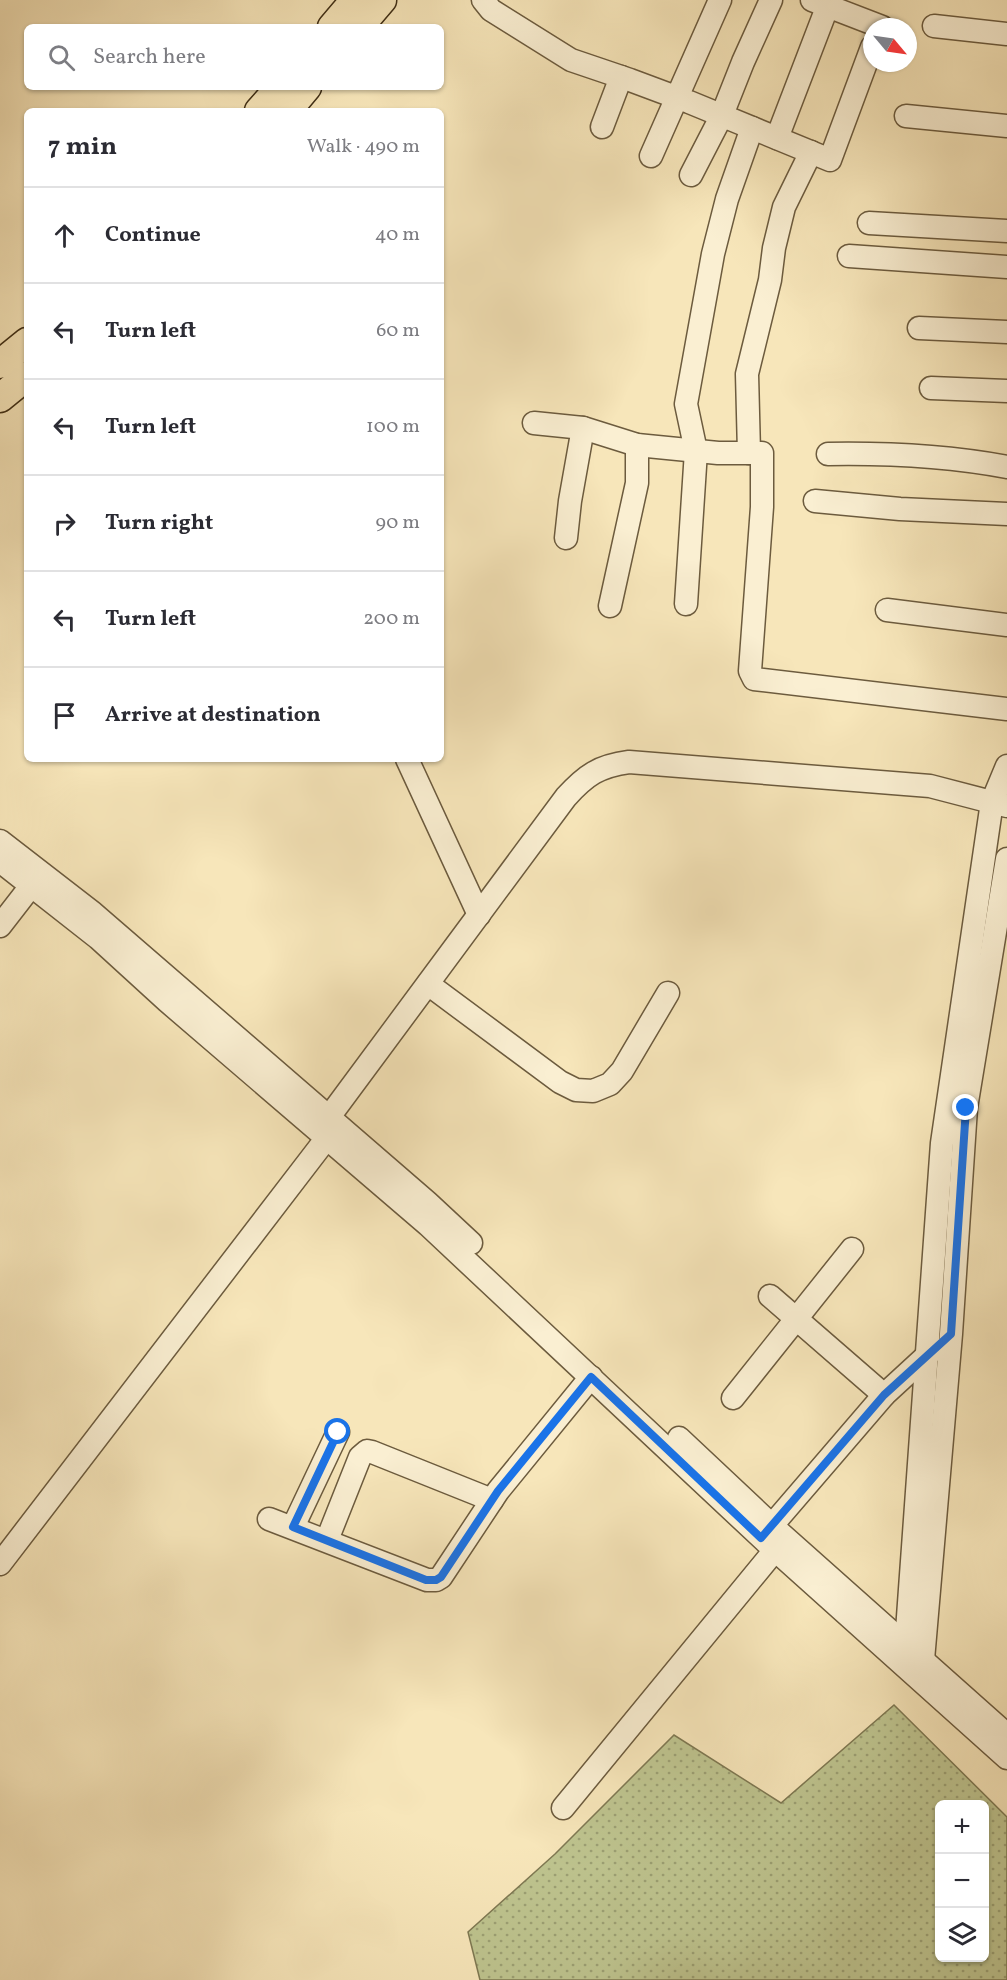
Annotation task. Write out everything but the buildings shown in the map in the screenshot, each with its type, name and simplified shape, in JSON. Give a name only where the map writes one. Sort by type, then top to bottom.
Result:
[{"type":"main road","points":[[335,24],[355,0]]},
{"type":"main road","points":[[362,24],[382,0]]},
{"type":"main road","points":[[262,108],[277,90]]},
{"type":"main road","points":[[290,108],[304,90]]},
{"type":"main road","points":[[0,364],[24,344]]},
{"type":"main road","points":[[0,398],[24,378]]},
{"type":"street","points":[[483,0],[491,10],[571,60],[677,97],[830,160],[863,71]]},
{"type":"street","points":[[651,156],[720,0]]},
{"type":"street","points":[[691,175],[722,115],[771,0]]},
{"type":"street","points":[[777,138],[820,3],[871,18]]},
{"type":"street","points":[[934,26],[1007,34]]},
{"type":"street","points":[[602,127],[621,77]]},
{"type":"street","points":[[906,116],[1007,126]]},
{"type":"street","points":[[686,604],[696,451],[686,404],[713,254],[727,199],[752,128]]},
{"type":"street","points":[[748,453],[747,374],[770,280],[774,248],[784,207],[811,152]]},
{"type":"street","points":[[869,223],[1007,231]]},
{"type":"street","points":[[849,256],[1007,267]]},
{"type":"street","points":[[919,328],[1007,332]]},
{"type":"street","points":[[931,388],[1007,391]]},
{"type":"street","points":[[534,423],[583,428],[637,445],[696,451],[762,453],[762,507],[750,671],[754,679],[1007,709]]},
{"type":"street","points":[[566,538],[583,428]]},
{"type":"street","points":[[610,606],[637,483],[637,445]]},
{"type":"street","points":[[828,454],[872,453],[934,457],[1007,466]]},
{"type":"street","points":[[815,501],[900,509],[1007,514]]},
{"type":"street","points":[[887,610],[1007,625]]},
{"type":"street","points":[[408,762],[479,915]]},
{"type":"street","points":[[0,1564],[327,1128],[428,984],[566,797],[593,772],[610,765],[629,762],[930,786],[999,804]]},
{"type":"street","points":[[906,1645],[946,1111],[1007,766]]},
{"type":"street","points":[[0,842],[93,913],[327,1128],[428,1226],[500,1281],[770,1538],[1007,1758]]},
{"type":"street","points":[[924,1660],[951,1334],[966,1108],[1003,914],[1007,859]]},
{"type":"street","points":[[0,861],[98,938],[167,1001],[327,1128]]},
{"type":"street","points":[[0,926],[31,886]]},
{"type":"street","points":[[428,984],[560,1082],[576,1090],[593,1091],[610,1084],[622,1071],[668,993]]},
{"type":"street","points":[[733,1398],[852,1249]]},
{"type":"street","points":[[500,1281],[591,1377],[770,1538],[906,1645],[1007,1735]]},
{"type":"street","points":[[770,1296],[884,1395]]},
{"type":"street","points":[[563,1808],[770,1538],[884,1395],[951,1334]]},
{"type":"street","points":[[269,1519],[426,1580],[436,1580],[441,1577],[492,1500],[591,1377]]},
{"type":"street","points":[[293,1527],[338,1432]]},
{"type":"street","points":[[327,1540],[360,1457],[367,1451],[492,1500]]},
{"type":"green space","points":[[894,1705],[1007,1817],[1007,1980],[480,1980],[468,1932],[555,1854],[674,1735],[781,1803]]},
{"type":"route","points":[[338,1432],[293,1527],[426,1580],[431,1581],[441,1577],[498,1491],[591,1377],[761,1538],[884,1395],[951,1334],[966,1108]]}]
